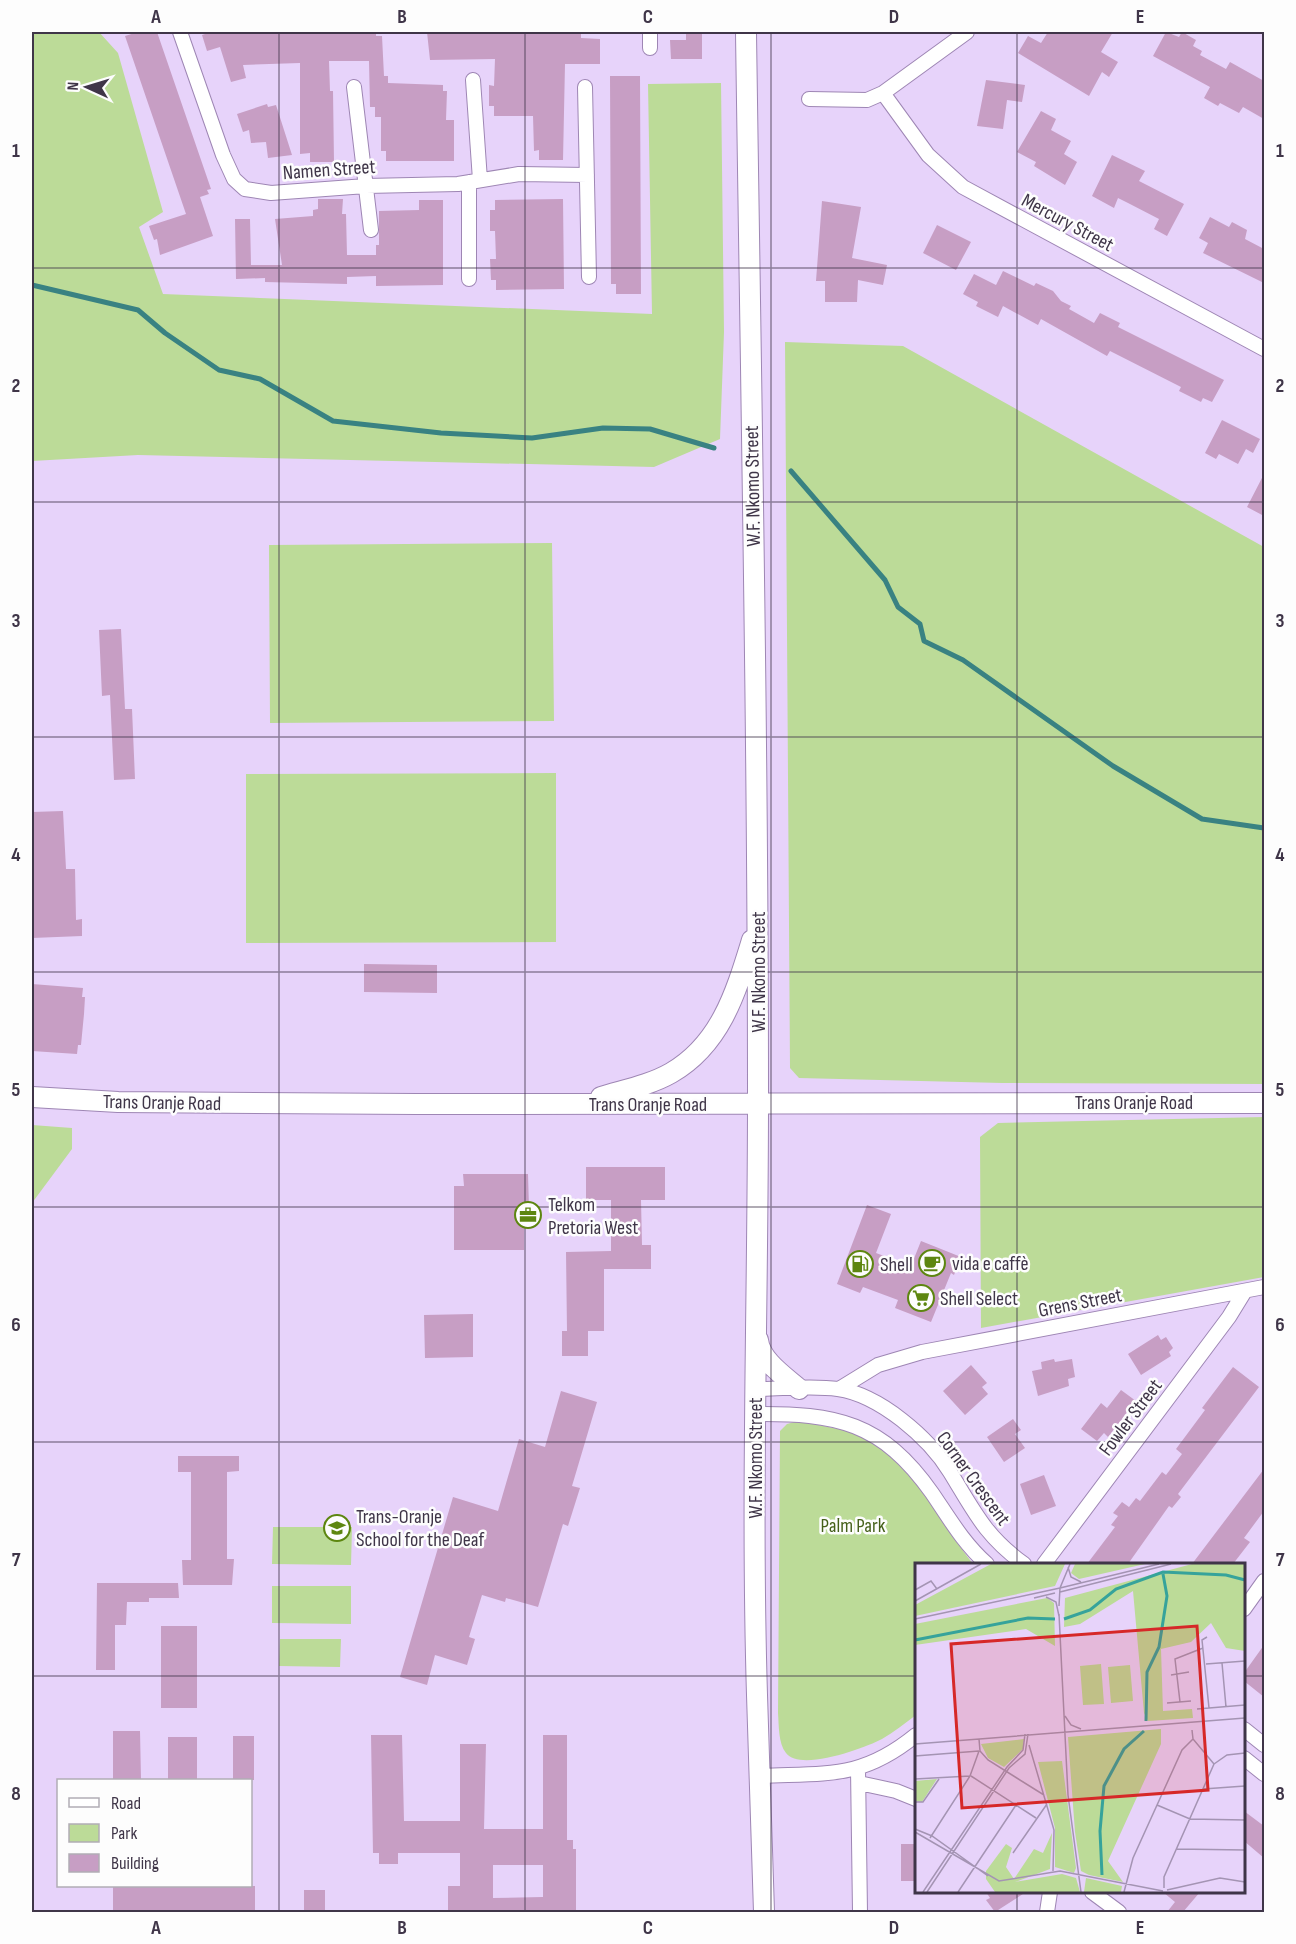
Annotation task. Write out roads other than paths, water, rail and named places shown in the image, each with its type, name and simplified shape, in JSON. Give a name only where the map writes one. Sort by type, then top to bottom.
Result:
[{"type":"main road","name":"W.F. Nkomo Street","points":[[746,32],[758,919],[757,1334],[754,1414],[757,1697],[762,1776],[764,1912]]},
{"type":"main road","points":[[579,1104],[670,1074],[692,1059],[724,1019],[738,985],[758,919]]},
{"type":"main road","name":"Trans Oranje Road","points":[[32,1097],[130,1102],[1264,1103]]},
{"type":"main road","points":[[757,1334],[759,1349],[799,1389]]},
{"type":"street","name":"Namen Street","points":[[180,32],[223,156],[239,185],[245,189],[271,193],[475,181],[519,174],[587,175]]},
{"type":"street","points":[[650,32],[650,48]]},
{"type":"street","points":[[809,99],[867,100],[883,93],[967,32]]},
{"type":"street","points":[[469,279],[475,181],[473,80]]},
{"type":"street","points":[[354,87],[371,230]]},
{"type":"street","points":[[585,87],[589,277]]},
{"type":"street","name":"Mercury Street","points":[[883,93],[928,155],[963,187],[1264,349]]},
{"type":"street","name":"Grens Street","points":[[839,1389],[878,1365],[922,1352],[1264,1287]]},
{"type":"street","name":"Fowler Street","points":[[1045,1563],[1229,1317],[1245,1291]]},
{"type":"street","name":"Corner Crescent","points":[[755,1389],[839,1389],[884,1408],[907,1424],[949,1470],[979,1522],[993,1539],[1023,1563]]},
{"type":"street","points":[[754,1414],[794,1413],[826,1417],[852,1424],[875,1435],[916,1472],[961,1537],[986,1563]]},
{"type":"street","points":[[1245,1608],[1264,1581]]},
{"type":"street","points":[[1245,1730],[1264,1745]]},
{"type":"street","points":[[859,1776],[915,1736]]},
{"type":"street","points":[[1245,1759],[1264,1774]]},
{"type":"street","points":[[762,1776],[859,1776],[915,1799]]},
{"type":"street","points":[[859,1776],[860,1912]]},
{"type":"street","points":[[1047,1912],[1050,1893]]},
{"type":"street","points":[[1093,1893],[1119,1912]]},
{"type":"waterway","points":[[32,285],[138,310],[165,333],[219,370],[260,379],[333,421],[441,433],[532,438],[603,428],[650,429],[714,448]]},
{"type":"waterway","points":[[791,471],[885,580],[898,607],[920,624],[924,641],[963,660],[1113,766],[1202,819],[1264,828]]},
{"type":"place","name":"Telkom Pretoria West","points":[[528,1215]]},
{"type":"place","name":"vida e caffè","points":[[932,1263]]},
{"type":"place","name":"Shell","points":[[860,1264]]},
{"type":"place","name":"Shell Select","points":[[921,1298]]},
{"type":"place","name":"Trans-Oranje School for the Deaf","points":[[337,1528]]},
{"type":"park label","name":"Palm Park","points":[[853,1525]]}]
